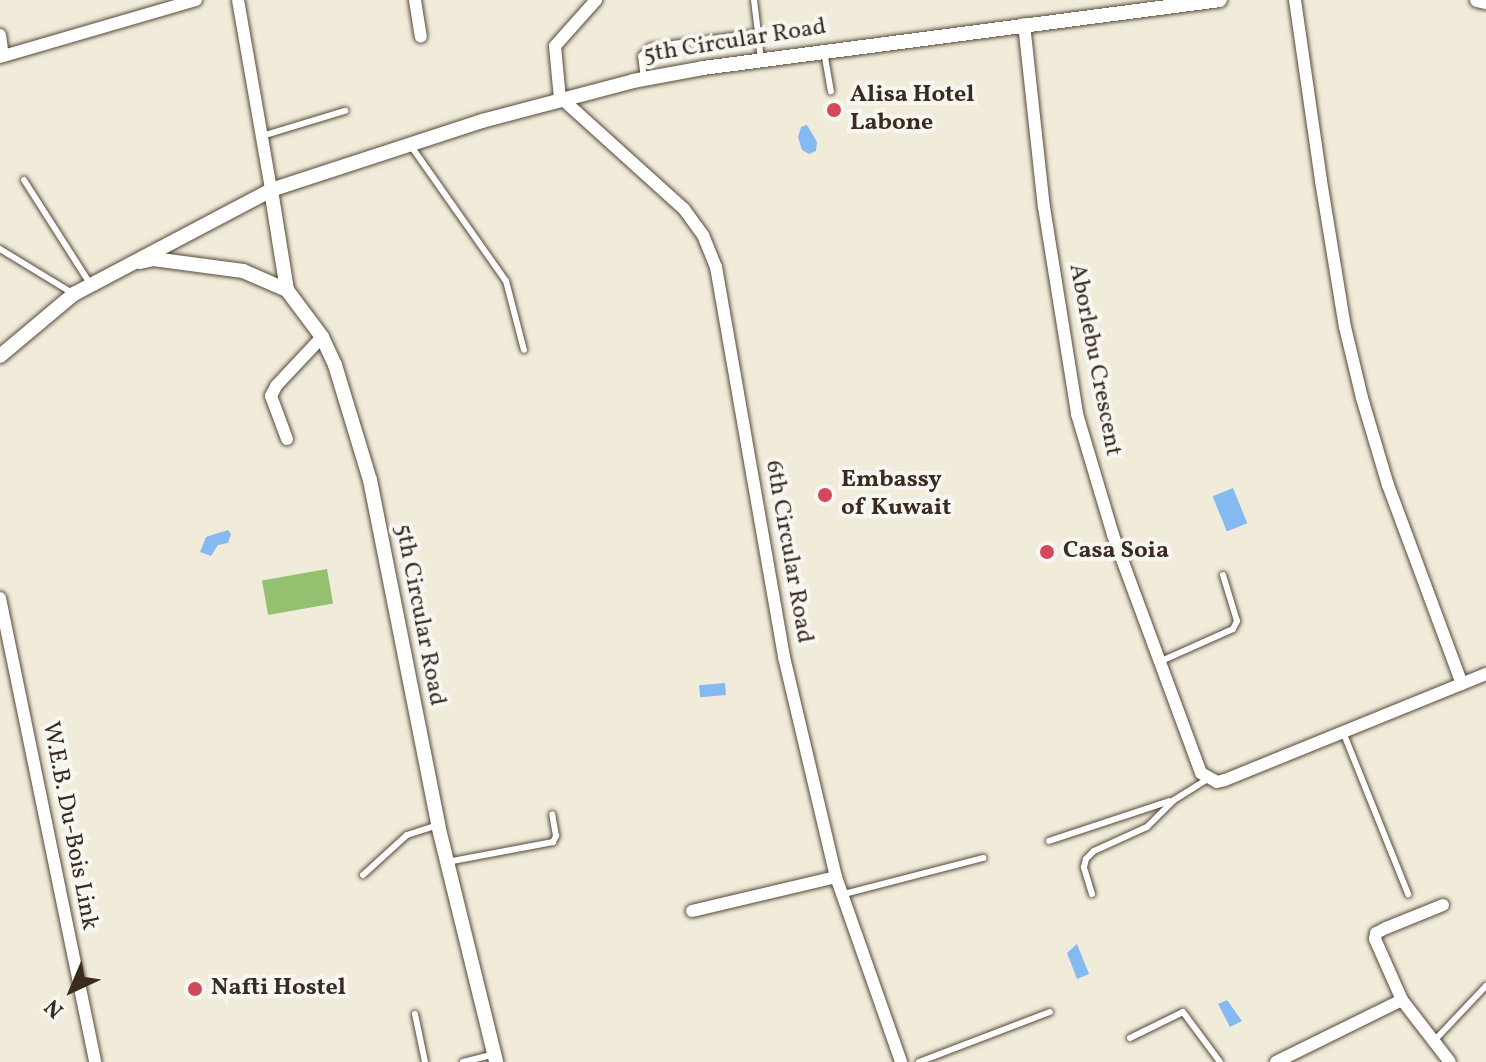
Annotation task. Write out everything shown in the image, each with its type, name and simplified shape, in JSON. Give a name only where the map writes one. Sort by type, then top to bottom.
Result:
[{"type":"street","points":[[0,35],[1,57],[196,0]]},
{"type":"street","points":[[238,0],[271,190]]},
{"type":"street","points":[[415,0],[421,37]]},
{"type":"street","points":[[560,99],[555,46],[596,0]]},
{"type":"street","name":"5th Circular Road","points":[[0,356],[74,294],[271,190],[560,99],[644,79],[823,50],[1220,0]]},
{"type":"street","points":[[1295,0],[1323,196],[1362,398],[1388,485],[1462,684]]},
{"type":"street","points":[[1477,0],[1486,2]]},
{"type":"street","name":"Aborlebu Crescent","points":[[1024,24],[1044,207],[1077,414],[1113,535],[1195,762],[1208,779]]},
{"type":"street","name":"6th Circular Road","points":[[560,99],[684,209],[703,235],[716,267],[784,657],[841,895],[901,1062]]},
{"type":"street","name":"5th Circular Road","points":[[271,190],[287,290],[322,337],[335,365],[370,480],[438,825],[495,1058]]},
{"type":"street","points":[[121,267],[153,259],[177,261],[243,271],[287,290]]},
{"type":"street","points":[[287,439],[271,396],[276,386],[322,337]]},
{"type":"street","name":"W.E.B. Du-Bois Link","points":[[0,598],[95,1062]]},
{"type":"street","points":[[0,661],[15,672]]},
{"type":"street","points":[[1208,779],[1225,780],[1486,674]]},
{"type":"street","points":[[692,911],[836,877]]},
{"type":"street","points":[[1443,905],[1376,933],[1375,939],[1402,1000],[1450,1062]]},
{"type":"street","points":[[1276,1062],[1402,1000]]},
{"type":"lane","points":[[754,0],[761,60]]},
{"type":"lane","points":[[644,79],[641,56],[650,47],[758,33]]},
{"type":"lane","points":[[823,50],[831,91]]},
{"type":"lane","points":[[262,136],[345,111]]},
{"type":"lane","points":[[410,144],[506,281],[524,350]]},
{"type":"lane","points":[[24,180],[91,285]]},
{"type":"lane","points":[[0,249],[74,294]]},
{"type":"lane","points":[[1159,662],[1233,629],[1237,621],[1223,575]]},
{"type":"lane","points":[[1343,732],[1408,894]]},
{"type":"lane","points":[[1092,894],[1084,867],[1086,859],[1094,851],[1147,827],[1174,800],[1208,779]]},
{"type":"lane","points":[[1049,841],[1174,800]]},
{"type":"lane","points":[[447,862],[553,842],[556,836],[552,814]]},
{"type":"lane","points":[[363,875],[407,835],[438,825]]},
{"type":"lane","points":[[841,895],[983,858]]},
{"type":"lane","points":[[1433,1042],[1486,986]]},
{"type":"lane","points":[[919,1062],[1050,1012]]},
{"type":"lane","points":[[1130,1038],[1183,1012],[1220,1062]]},
{"type":"lane","points":[[415,1014],[425,1062]]},
{"type":"lane","points":[[463,1062],[495,1058]]},
{"type":"green space","points":[[327,569],[333,603],[268,615],[262,580]]},
{"type":"water","points":[[807,125],[817,142],[816,151],[809,154],[802,150],[798,137],[801,127]]},
{"type":"water","points":[[1233,488],[1247,523],[1227,531],[1213,496]]},
{"type":"water","points":[[228,530],[231,534],[228,543],[218,545],[211,556],[200,552],[206,537]]},
{"type":"water","points":[[725,683],[726,695],[700,697],[699,685]]},
{"type":"water","points":[[1077,944],[1089,974],[1077,979],[1067,953]]},
{"type":"water","points":[[1227,1000],[1242,1021],[1230,1027],[1218,1004]]},
{"type":"place","name":"Alisa Hotel Labone","points":[[834,110]]},
{"type":"place","name":"Embassy of Kuwait","points":[[825,495]]},
{"type":"place","name":"Casa Soia","points":[[1047,552]]},
{"type":"place","name":"Nafti Hostel","points":[[195,989]]}]
